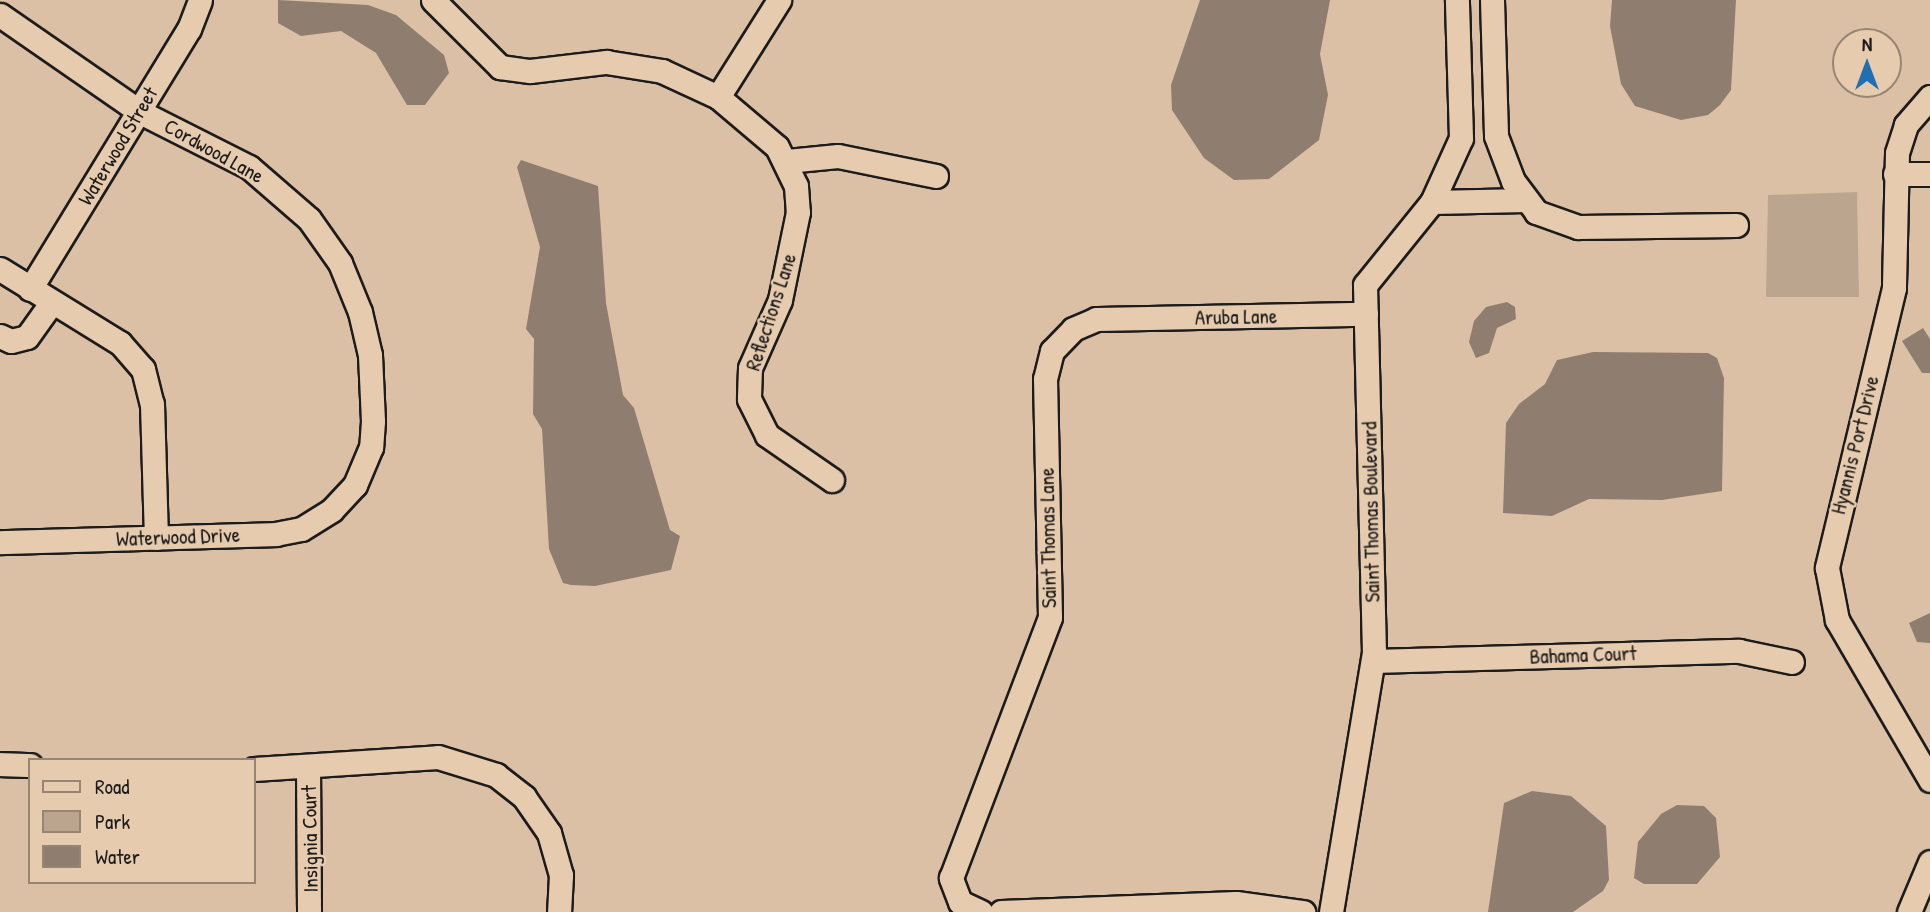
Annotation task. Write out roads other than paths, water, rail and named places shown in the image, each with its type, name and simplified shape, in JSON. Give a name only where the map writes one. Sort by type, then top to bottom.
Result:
[{"type":"street","name":"Waterwood Street","points":[[30,289],[140,112],[200,0]]},
{"type":"street","points":[[433,0],[489,60],[509,70],[593,62],[632,65],[674,76],[718,97],[787,161],[838,156],[936,176]]},
{"type":"street","points":[[718,97],[779,0]]},
{"type":"street","name":"Saint Thomas Boulevard","points":[[1331,912],[1373,661],[1365,285],[1432,202],[1461,138],[1457,0]]},
{"type":"street","points":[[1492,0],[1496,136],[1526,200],[1544,216],[1578,227],[1736,225]]},
{"type":"street","name":"Cordwood Lane","points":[[0,15],[140,112],[264,177],[309,219],[340,263],[367,338],[373,421],[366,463],[345,499]]},
{"type":"street","name":"Hyannis Port Drive","points":[[1930,97],[1903,133],[1895,174],[1894,288],[1830,541],[1827,577],[1837,620],[1930,780]]},
{"type":"street","points":[[1461,138],[1496,136]]},
{"type":"street","name":"Reflections Lane","points":[[787,161],[797,194],[795,235],[780,300],[750,368],[750,399],[767,435],[832,480]]},
{"type":"street","points":[[1895,174],[1930,174]]},
{"type":"street","points":[[1432,202],[1526,200]]},
{"type":"street","points":[[3,279],[30,289],[120,343],[143,369],[152,404],[156,538]]},
{"type":"street","points":[[0,336],[11,341],[27,337],[52,302]]},
{"type":"street","name":"Aruba Lane","points":[[1106,319],[1366,314]]},
{"type":"street","name":"Saint Thomas Lane","points":[[981,912],[957,898],[953,869],[1050,617],[1046,368],[1065,335],[1082,323],[1106,319]]},
{"type":"street","name":"Waterwood Drive","points":[[0,542],[284,533],[325,516],[345,499]]},
{"type":"street","name":"Bahama Court","points":[[1373,661],[1739,651],[1792,662]]},
{"type":"street","points":[[256,769],[438,757],[496,775],[524,797],[549,833],[561,875],[559,912]]},
{"type":"street","points":[[0,764],[28,765]]},
{"type":"street","name":"Insignia Court","points":[[309,766],[309,912]]},
{"type":"street","points":[[1909,912],[1930,862]]},
{"type":"street","points":[[1001,912],[1236,903],[1303,912]]},
{"type":"water","points":[[278,0],[368,5],[396,15],[444,55],[449,73],[425,105],[407,105],[376,53],[341,31],[301,36],[278,23]]},
{"type":"water","points":[[1200,0],[1330,0],[1320,54],[1328,95],[1319,140],[1269,179],[1234,180],[1204,158],[1172,110],[1171,85]]},
{"type":"water","points":[[1612,0],[1736,0],[1731,90],[1720,105],[1708,115],[1681,120],[1635,106],[1621,84],[1610,26]]},
{"type":"water","points":[[521,160],[598,186],[606,303],[623,395],[634,408],[670,530],[680,536],[671,570],[595,586],[571,585],[563,583],[549,549],[542,429],[533,414],[534,339],[526,329],[540,247],[517,167]]},
{"type":"water","points":[[1507,302],[1515,307],[1516,319],[1497,328],[1489,353],[1476,358],[1469,342],[1474,321],[1486,307]]},
{"type":"water","points":[[1923,328],[1930,339],[1930,373],[1922,373],[1902,341]]},
{"type":"water","points":[[1593,352],[1708,353],[1717,358],[1724,378],[1722,491],[1662,500],[1589,499],[1552,516],[1503,513],[1506,423],[1519,404],[1545,384],[1557,360]]},
{"type":"water","points":[[1930,613],[1930,643],[1917,642],[1909,623]]},
{"type":"water","points":[[1532,791],[1571,796],[1606,826],[1609,880],[1603,891],[1573,912],[1488,912],[1504,803]]},
{"type":"water","points":[[1677,805],[1704,806],[1716,818],[1720,857],[1697,884],[1644,884],[1634,878],[1638,842],[1661,814]]}]
